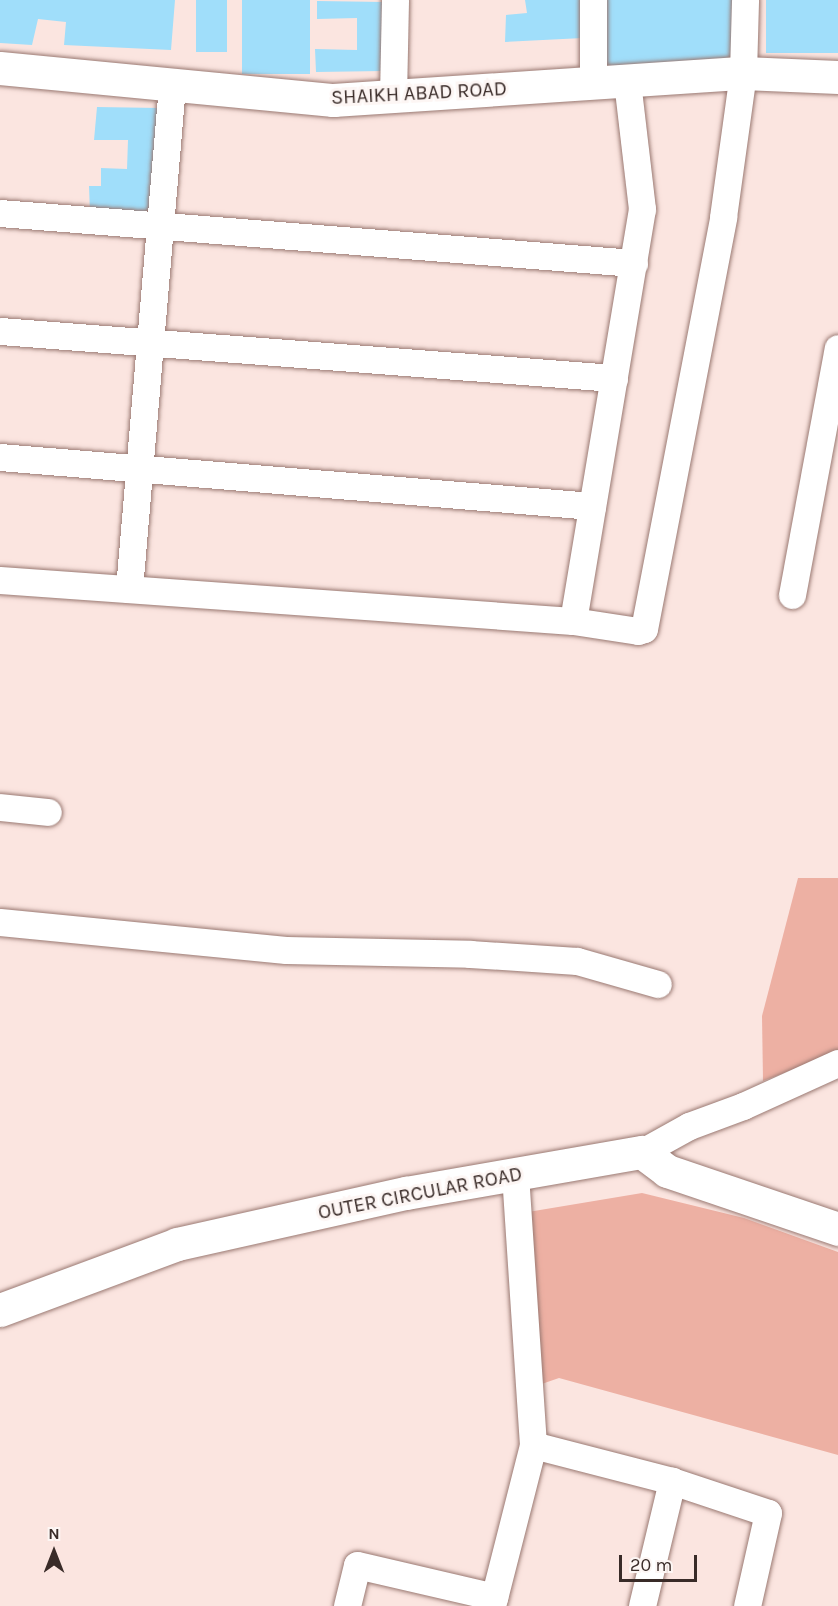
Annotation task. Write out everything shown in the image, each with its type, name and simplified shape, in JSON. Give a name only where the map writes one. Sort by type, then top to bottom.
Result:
[{"type":"main road","name":"SHAIKH ABAD ROAD","points":[[0,68],[333,100],[743,73],[838,77]]},
{"type":"main road","name":"OUTER CIRCULAR ROAD","points":[[0,1310],[177,1244],[406,1193],[642,1152]]},
{"type":"main road","points":[[642,1152],[667,1171],[838,1229]]},
{"type":"street","points":[[393,96],[395,0]]},
{"type":"street","points":[[593,0],[593,83]]},
{"type":"street","points":[[0,580],[573,621],[644,630],[723,217],[743,73],[745,0]]},
{"type":"street","points":[[573,621],[642,209],[627,81]]},
{"type":"street","points":[[129,589],[171,85]]},
{"type":"street","points":[[0,213],[634,262]]},
{"type":"street","points":[[0,331],[614,378]]},
{"type":"street","points":[[792,595],[838,348]]},
{"type":"street","points":[[0,457],[592,506]]},
{"type":"street","points":[[0,807],[48,812]]},
{"type":"street","points":[[0,922],[286,950],[470,954],[577,961],[658,984]]},
{"type":"street","points":[[642,1152],[689,1126],[743,1106],[838,1063]]},
{"type":"street","points":[[347,1606],[357,1565],[493,1602],[532,1445],[515,1174]]},
{"type":"street","points":[[532,1445],[672,1481],[768,1513],[747,1606]]},
{"type":"street","points":[[642,1606],[672,1481]]},
{"type":"shaded area","points":[[798,878],[838,878],[838,1052],[763,1081],[762,1016]]},
{"type":"shaded area","points":[[642,1193],[744,1218],[838,1252],[838,1455],[559,1378],[530,1388],[522,1213]]},
{"type":"building","points":[[0,0],[175,0],[171,50],[64,45],[66,22],[38,19],[32,45],[0,43]]},
{"type":"building","points":[[196,0],[227,0],[227,52],[196,52]]},
{"type":"building","points":[[242,0],[310,0],[310,74],[242,74]]},
{"type":"building","points":[[525,0],[583,0],[583,38],[505,42],[506,15],[527,13]]},
{"type":"building","points":[[605,0],[735,0],[736,62],[605,72]]},
{"type":"building","points":[[766,0],[838,0],[838,53],[766,53]]},
{"type":"building","points":[[317,1],[384,2],[383,71],[316,72],[315,49],[357,50],[357,18],[317,19]]},
{"type":"building","points":[[97,107],[160,108],[155,220],[90,213],[89,186],[101,186],[101,168],[127,169],[128,140],[94,140]]}]
